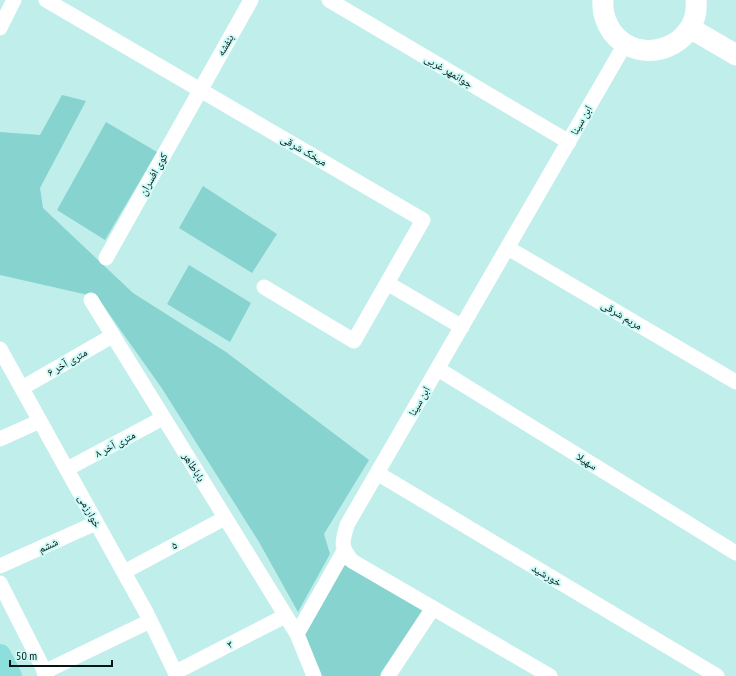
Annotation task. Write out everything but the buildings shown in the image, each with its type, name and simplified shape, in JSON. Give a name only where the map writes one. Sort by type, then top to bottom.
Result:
[{"type":"main road","points":[[603,0],[604,16],[608,27],[616,37],[625,44],[637,49],[649,51],[661,50],[682,38],[690,28],[695,17],[696,0]]},
{"type":"main road","points":[[690,28],[736,55]]},
{"type":"main road","points":[[0,655],[11,676]]},
{"type":"street","points":[[0,28],[14,0]]},
{"type":"street","name":"میخک شرقی","points":[[46,0],[423,220],[388,283]]},
{"type":"street","name":"بنفشه","points":[[200,90],[251,0]]},
{"type":"street","name":"جوانمهر غربی","points":[[329,0],[569,142]]},
{"type":"street","name":"ابن سینا","points":[[344,552],[342,541],[347,525],[625,44]]},
{"type":"street","name":"کوی افسران","points":[[106,258],[200,90]]},
{"type":"street","name":"مریم شرقی","points":[[508,248],[736,382]]},
{"type":"street","points":[[264,286],[354,341],[388,283],[462,327]]},
{"type":"street","name":"باباطاهر","points":[[91,300],[297,634],[314,676]]},
{"type":"street","name":"۶ متری آخر","points":[[22,388],[112,336]]},
{"type":"street","name":"خوارزمی","points":[[0,349],[124,572],[176,674]]},
{"type":"street","name":"سهیلا","points":[[438,369],[736,553]]},
{"type":"street","name":"۸ متری آخر","points":[[67,469],[163,418]]},
{"type":"street","points":[[0,439],[40,421]]},
{"type":"street","name":"خورشید","points":[[377,473],[717,676]]},
{"type":"street","name":"۵","points":[[124,572],[225,518]]},
{"type":"street","name":"ششم","points":[[0,566],[96,522]]},
{"type":"street","points":[[297,634],[344,552],[352,561],[550,676]]},
{"type":"street","points":[[0,583],[46,674],[150,621]]},
{"type":"street","points":[[388,676],[432,608]]},
{"type":"street","name":"۳","points":[[176,674],[285,616]]},
{"type":"shaded area","points":[[62,95],[86,101],[40,188],[43,208],[133,293],[226,352],[369,460],[324,534],[330,554],[298,612],[259,542],[161,387],[97,297],[0,275],[0,132],[40,135]]},
{"type":"shaded area","points":[[106,122],[157,152],[105,240],[57,210]]},
{"type":"shaded area","points":[[203,186],[277,234],[252,273],[179,228]]},
{"type":"shaded area","points":[[189,265],[251,303],[230,342],[167,304]]},
{"type":"shaded area","points":[[349,565],[425,610],[381,676],[322,676],[303,633],[342,566]]}]
